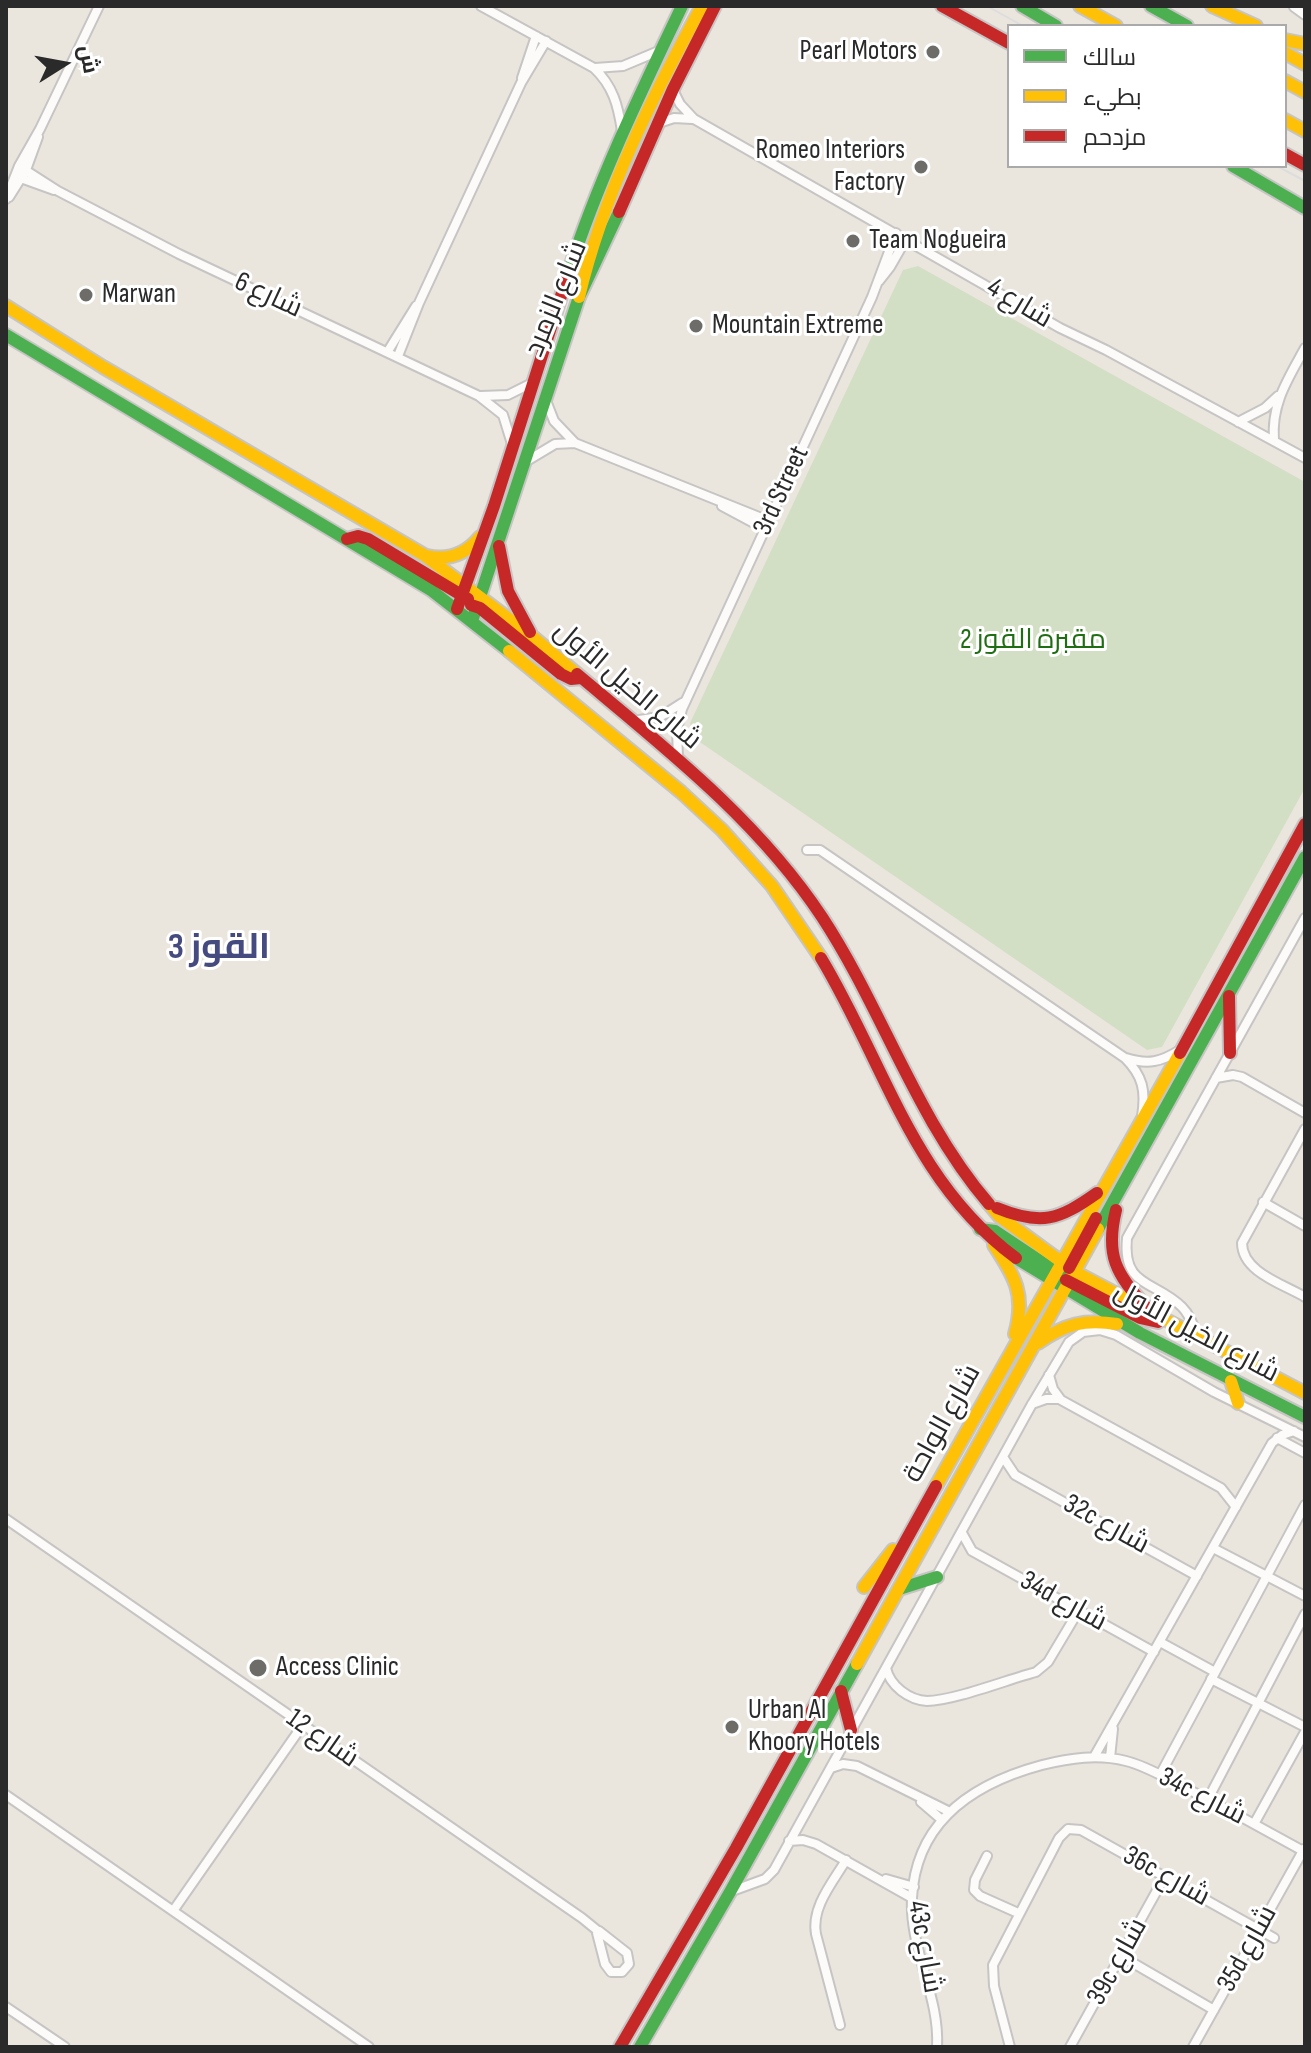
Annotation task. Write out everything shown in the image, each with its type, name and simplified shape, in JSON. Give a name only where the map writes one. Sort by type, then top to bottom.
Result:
[{"type":"main road","name":"شارع الزمرد","points":[[461,597],[487,528],[571,260],[622,132],[682,6]]},
{"type":"main road","points":[[579,297],[592,249],[636,137],[702,6]]},
{"type":"main road","name":"شارع الزمرد","points":[[472,621],[579,297],[673,89],[715,6]]},
{"type":"main road","points":[[942,6],[1007,42]]},
{"type":"main road","points":[[1022,6],[1053,24]]},
{"type":"main road","points":[[1080,6],[1112,24]]},
{"type":"main road","points":[[1151,6],[1183,24]]},
{"type":"main road","points":[[1203,6],[1234,24]]},
{"type":"main road","points":[[1212,6],[1252,24]]},
{"type":"main road","points":[[1287,54],[1305,64]]},
{"type":"main road","points":[[1287,82],[1305,92]]},
{"type":"main road","points":[[1287,121],[1305,131]]},
{"type":"main road","points":[[1287,155],[1305,165]]},
{"type":"main road","points":[[1236,168],[1305,208]]},
{"type":"main road","name":"شارع الخيل الأول","points":[[6,306],[103,367],[424,555],[461,597],[472,621],[688,799],[728,836],[803,930],[836,983],[897,1112],[925,1162],[937,1180],[991,1239],[1063,1277],[1160,1318],[1305,1393]]},
{"type":"main road","points":[[6,335],[347,539],[358,536],[368,539],[461,597],[466,605],[478,602],[561,674],[571,679],[581,678]]},
{"type":"main road","points":[[424,555],[446,559],[458,556],[475,544],[487,528]]},
{"type":"main road","points":[[498,540],[504,585],[534,638]]},
{"type":"main road","name":"شارع الخيل الأول","points":[[461,597],[478,602],[534,638],[678,759],[763,842],[820,914],[872,1002],[933,1128],[959,1168],[988,1204],[1063,1277],[1128,1326],[1305,1417]]},
{"type":"main road","name":"شارع الواحة","points":[[640,2047],[730,1892],[1007,1394],[1032,1348],[1103,1189],[1305,824]]},
{"type":"main road","name":"شارع الواحة","points":[[620,2047],[736,1848],[1006,1360],[1124,1186],[1305,857]]},
{"type":"main road","points":[[1228,995],[1230,1053]]},
{"type":"main road","points":[[1007,1394],[1007,1380],[1120,1172],[1119,1161]]},
{"type":"main road","points":[[1124,1186],[1110,1230],[1112,1260],[1122,1280],[1160,1318]]},
{"type":"main road","points":[[988,1204],[1021,1218],[1050,1220],[1069,1213],[1103,1189]]},
{"type":"main road","points":[[980,1229],[995,1231],[1063,1277]]},
{"type":"main road","points":[[991,1239],[1015,1277],[1020,1293],[1021,1314],[1006,1360]]},
{"type":"main road","points":[[1032,1348],[1064,1325],[1081,1319],[1128,1326]]},
{"type":"main road","points":[[1231,1381],[1238,1403]]},
{"type":"main road","points":[[864,1587],[917,1519]]},
{"type":"main road","points":[[899,1589],[937,1577]]},
{"type":"main road","points":[[841,1691],[851,1730]]},
{"type":"street","points":[[6,200],[99,6]]},
{"type":"street","points":[[481,6],[594,68],[615,96],[622,132]]},
{"type":"street","points":[[1293,6],[1305,12]]},
{"type":"street","points":[[521,83],[536,36]]},
{"type":"street","points":[[398,356],[419,303],[521,83],[546,41]]},
{"type":"street","points":[[594,68],[623,66],[661,50]]},
{"type":"street","name":"شارع 4","points":[[673,89],[680,104],[694,119],[1060,328],[1305,458]]},
{"type":"street","points":[[658,123],[674,118],[694,119]]},
{"type":"street","name":"شارع 6","points":[[20,172],[189,259],[479,396],[503,415],[513,448]]},
{"type":"street","points":[[879,281],[896,233]]},
{"type":"street","points":[[879,281],[906,239]]},
{"type":"street","name":"3rd Street","points":[[678,759],[677,729],[686,700],[879,281]]},
{"type":"street","points":[[388,351],[419,303]]},
{"type":"street","points":[[1274,440],[1273,413],[1279,395],[1305,348]]},
{"type":"street","points":[[479,396],[508,395],[533,382]]},
{"type":"street","points":[[1238,422],[1265,408],[1279,395]]},
{"type":"street","points":[[545,397],[554,421],[575,443],[708,497],[767,525]]},
{"type":"street","points":[[524,463],[555,444],[575,443]]},
{"type":"street","points":[[630,721],[660,717],[686,700]]},
{"type":"street","points":[[807,850],[820,850],[1125,1058],[1135,1069],[1144,1089],[1140,1126]]},
{"type":"street","points":[[1199,1339],[1182,1307],[1132,1273],[1125,1252],[1130,1230],[1305,918]]},
{"type":"street","points":[[1125,1058],[1149,1063],[1161,1061],[1180,1050]]},
{"type":"street","points":[[1230,1053],[1242,1077]]},
{"type":"street","points":[[1216,1078],[1242,1077],[1305,1113]]},
{"type":"street","points":[[1305,1129],[1242,1243],[1242,1252],[1251,1267],[1305,1297]]},
{"type":"street","points":[[1263,1202],[1305,1226]]},
{"type":"street","points":[[730,1892],[760,1882],[770,1875],[1069,1342],[1083,1332],[1100,1330],[1116,1335],[1305,1437]]},
{"type":"street","points":[[1049,1375],[1053,1389],[1061,1400]]},
{"type":"street","points":[[1032,1404],[1046,1399],[1061,1400],[1221,1488],[1236,1507]]},
{"type":"street","points":[[1264,1416],[1272,1428],[1274,1441]]},
{"type":"street","points":[[1094,1757],[1274,1441],[1294,1431]]},
{"type":"street","points":[[1274,1441],[1305,1453]]},
{"type":"street","name":"32c شارع","points":[[1003,1457],[1015,1475],[1197,1576]]},
{"type":"street","points":[[993,1476],[1015,1475]]},
{"type":"street","points":[[1221,1488],[1247,1487]]},
{"type":"street","points":[[1160,1775],[1305,1505]]},
{"type":"street","name":"شارع 12","points":[[6,1519],[582,1918],[627,1953],[629,1964],[622,1972],[611,1972],[605,1964],[598,1931]]},
{"type":"street","points":[[962,1533],[972,1551]]},
{"type":"street","points":[[1213,1548],[1305,1596]]},
{"type":"street","name":"34d شارع","points":[[952,1551],[972,1551],[1154,1652]]},
{"type":"street","points":[[886,1668],[896,1687],[914,1698],[931,1701],[1036,1672],[1048,1662],[1079,1610]]},
{"type":"street","points":[[1208,1799],[1305,1614]]},
{"type":"street","points":[[1160,1642],[1305,1729],[1254,1824]]},
{"type":"street","points":[[872,1693],[884,1687],[896,1687]]},
{"type":"street","points":[[1110,1758],[1114,1724]]},
{"type":"street","points":[[173,1911],[302,1726]]},
{"type":"street","points":[[843,1745],[848,1757],[857,1766],[950,1812]]},
{"type":"street","name":"34c شارع","points":[[1094,1757],[1136,1764],[1304,1849]]},
{"type":"street","name":"43c شارع","points":[[937,2047],[936,2018],[915,1930],[912,1898],[923,1851],[942,1820],[977,1790],[1006,1775],[1060,1761],[1094,1757]]},
{"type":"street","points":[[830,1768],[843,1764],[857,1766]]},
{"type":"street","points":[[6,1795],[369,2047]]},
{"type":"street","points":[[915,1796],[942,1820]]},
{"type":"street","points":[[801,1820],[808,1836],[816,1844]]},
{"type":"street","name":"36c شارع","points":[[1018,1913],[1059,1838],[1068,1829],[1081,1830],[1274,1938]]},
{"type":"street","points":[[789,1841],[803,1840],[816,1844],[912,1898]]},
{"type":"street","name":"35d شارع","points":[[1193,2047],[1304,1849]]},
{"type":"street","points":[[987,1856],[975,1880],[974,1890],[980,1896],[1018,1913],[993,1965],[994,1986],[1010,2047]]},
{"type":"street","points":[[840,2025],[815,1920],[819,1906],[846,1860]]},
{"type":"street","name":"39c شارع","points":[[1070,2047],[1165,1876]]},
{"type":"street","points":[[878,1877],[914,1887]]},
{"type":"street","points":[[1121,1956],[1214,2010]]},
{"type":"street","points":[[6,2007],[65,2047]]},
{"type":"green space","name":"مقبرة القوز 2","points":[[918,266],[1305,482],[1305,788],[1162,1047],[1147,1050],[694,738],[690,723],[903,270]]},
{"type":"railway","points":[[987,6],[1019,24]]},
{"type":"railway","points":[[1281,168],[1305,181]]},
{"type":"traffic: fast","points":[[568,274],[606,172],[682,6]]},
{"type":"traffic: fast","points":[[1022,6],[1053,24]]},
{"type":"traffic: fast","points":[[1151,6],[1183,24]]},
{"type":"traffic: fast","points":[[1236,168],[1305,208]]},
{"type":"traffic: fast","points":[[472,621],[579,297],[619,212]]},
{"type":"traffic: fast","points":[[6,335],[431,590],[509,651]]},
{"type":"traffic: fast","points":[[1098,1229],[1305,857]]},
{"type":"traffic: fast","points":[[980,1229],[995,1231],[1061,1275]]},
{"type":"traffic: fast","points":[[1016,1258],[1140,1333],[1305,1417]]},
{"type":"traffic: fast","points":[[899,1589],[937,1577]]},
{"type":"traffic: fast","points":[[640,2047],[857,1664]]},
{"type":"traffic: slow","points":[[579,297],[615,184],[665,76],[702,6]]},
{"type":"traffic: slow","points":[[1080,6],[1112,24]]},
{"type":"traffic: slow","points":[[1212,6],[1252,24]]},
{"type":"traffic: slow","points":[[1287,40],[1305,44]]},
{"type":"traffic: slow","points":[[1287,54],[1305,64]]},
{"type":"traffic: slow","points":[[1287,82],[1305,92]]},
{"type":"traffic: slow","points":[[1287,121],[1305,131]]},
{"type":"traffic: slow","points":[[6,306],[103,367],[424,555],[577,674]]},
{"type":"traffic: slow","points":[[427,556],[443,558],[456,555],[480,537]]},
{"type":"traffic: slow","points":[[509,651],[681,792],[722,830],[772,886],[821,958]]},
{"type":"traffic: slow","points":[[936,1486],[1180,1053]]},
{"type":"traffic: slow","points":[[989,1204],[999,1216],[1075,1272],[1305,1393]]},
{"type":"traffic: slow","points":[[857,1664],[1098,1229]]},
{"type":"traffic: slow","points":[[994,1245],[1013,1277],[1019,1297],[1015,1334]]},
{"type":"traffic: slow","points":[[1038,1343],[1075,1324],[1117,1324]]},
{"type":"traffic: slow","points":[[1231,1381],[1238,1403]]},
{"type":"traffic: slow","points":[[864,1587],[893,1550]]},
{"type":"traffic: jam","points":[[619,212],[673,89],[715,6]]},
{"type":"traffic: jam","points":[[942,6],[1007,42]]},
{"type":"traffic: jam","points":[[1287,155],[1305,165]]},
{"type":"traffic: jam","points":[[457,609],[494,506],[568,274]]},
{"type":"traffic: jam","points":[[347,539],[358,536],[368,539],[468,599]]},
{"type":"traffic: jam","points":[[499,546],[508,591],[530,632]]},
{"type":"traffic: jam","points":[[471,605],[480,608],[561,674],[571,679],[581,678]]},
{"type":"traffic: jam","points":[[577,674],[708,786],[769,848],[797,882],[844,953],[941,1136],[989,1204]]},
{"type":"traffic: jam","points":[[1180,1053],[1305,824]]},
{"type":"traffic: jam","points":[[821,958],[925,1157],[951,1194],[980,1227],[1016,1258]]},
{"type":"traffic: jam","points":[[1229,996],[1230,1053]]},
{"type":"traffic: jam","points":[[997,1208],[1026,1217],[1049,1217],[1072,1209],[1097,1193]]},
{"type":"traffic: jam","points":[[1116,1210],[1112,1240],[1116,1263],[1120,1274],[1146,1307]]},
{"type":"traffic: jam","points":[[1069,1268],[1096,1218]]},
{"type":"traffic: jam","points":[[1066,1280],[1140,1318],[1158,1322]]},
{"type":"traffic: jam","points":[[620,2047],[736,1848],[936,1486]]},
{"type":"traffic: jam","points":[[841,1691],[851,1730]]},
{"type":"place","name":"Pearl Motors","points":[[933,52]]},
{"type":"place","name":"Romeo Interiors Factory","points":[[921,167]]},
{"type":"place","name":"Team Nogueira","points":[[853,241]]},
{"type":"place","name":"Marwan","points":[[86,295]]},
{"type":"place","name":"Mountain Extreme","points":[[696,326]]},
{"type":"place","name":"Access Clinic","points":[[258,1668]]},
{"type":"place","name":"Urban Al Khoory Hotels","points":[[732,1727]]},
{"type":"district","name":"القوز 3","points":[[219,949]]}]
